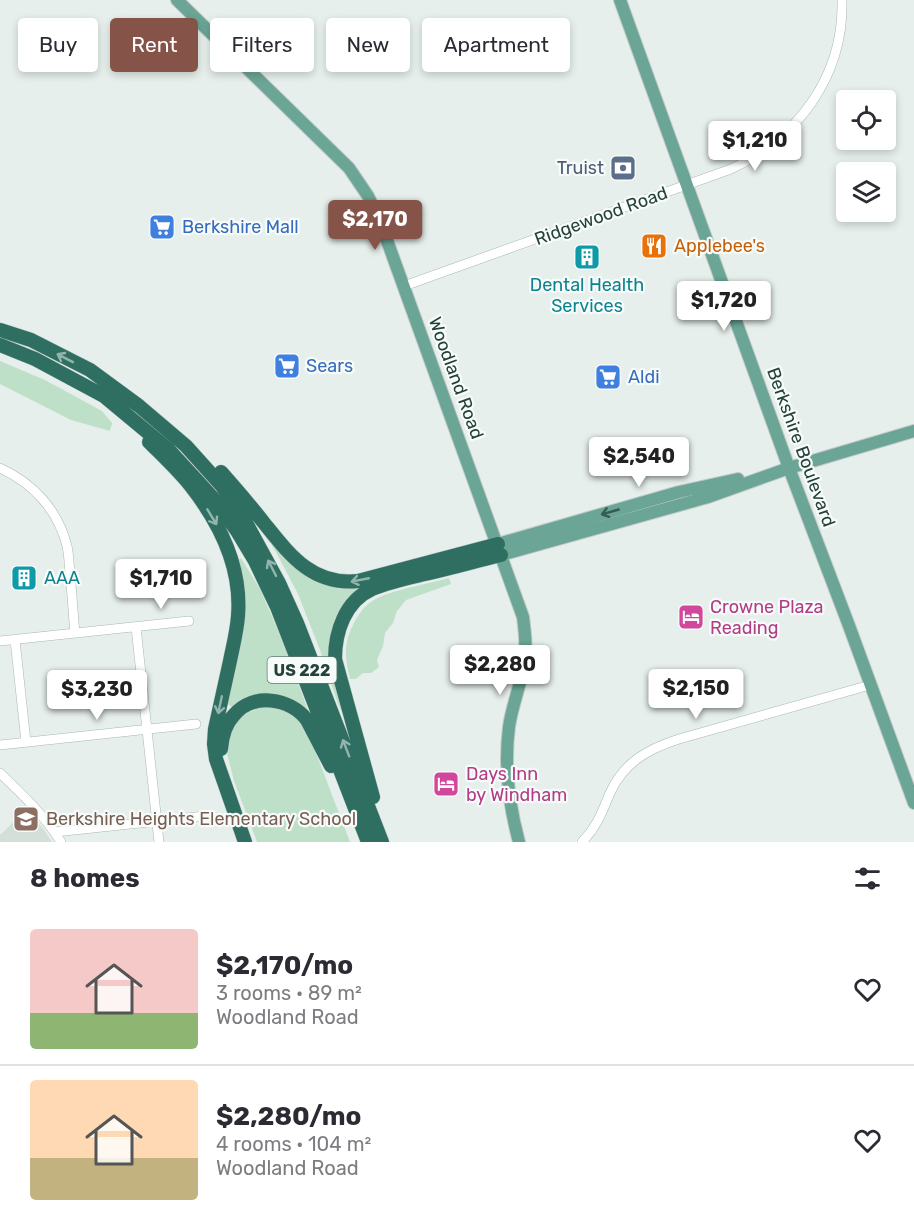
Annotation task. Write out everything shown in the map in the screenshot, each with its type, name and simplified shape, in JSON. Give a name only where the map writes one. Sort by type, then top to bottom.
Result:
[{"type":"highway","name":"US 222","points":[[0,330],[31,340],[90,370],[139,406],[186,446],[222,486],[269,563],[297,623],[384,842]]},
{"type":"highway","name":"US 222","points":[[0,345],[35,359],[104,396],[169,450],[213,498],[255,561],[277,607],[368,842]]},
{"type":"highway","points":[[0,350],[35,359]]},
{"type":"highway","points":[[90,370],[143,399],[167,418],[232,484],[288,553],[320,576],[340,581],[358,581],[500,549]]},
{"type":"highway","points":[[104,396],[189,484],[216,523],[230,552],[237,579],[238,618],[213,744],[218,766],[245,842]]},
{"type":"highway","points":[[384,842],[335,659],[336,641],[342,623],[349,608],[370,590],[500,549]]},
{"type":"highway","points":[[252,842],[223,762],[221,748],[226,727],[236,712],[248,704],[267,700],[275,700],[291,706],[308,720],[334,773],[362,842]]},
{"type":"main road","name":"Woodland Road","points":[[177,0],[349,168],[373,205],[524,617],[525,661],[512,710],[507,749],[509,799],[519,842]]},
{"type":"main road","name":"Berkshire Boulevard","points":[[620,0],[789,468],[914,803]]},
{"type":"main road","points":[[500,549],[679,492],[789,468],[914,431]]},
{"type":"street","name":"Ridgewood Road","points":[[404,286],[731,169],[751,159],[779,140],[815,98],[829,70],[839,37],[842,0]]},
{"type":"street","points":[[0,468],[31,487],[45,501],[57,520],[67,547],[75,633]]},
{"type":"street","points":[[0,641],[189,621]]},
{"type":"street","points":[[136,627],[159,842]]},
{"type":"street","points":[[15,640],[26,742]]},
{"type":"street","points":[[582,842],[597,823],[622,773],[651,749],[870,685]]},
{"type":"street","points":[[0,745],[196,724]]},
{"type":"street","points":[[0,773],[31,804],[61,842]]},
{"type":"street","points":[[55,832],[205,816]]},
{"type":"shaded area","name":"Berkshire Heights Elementary School","points":[[26,810],[52,842],[0,842],[0,835]]},
{"type":"green space","points":[[0,361],[45,380],[102,411],[112,423],[110,431],[71,420],[0,384]]},
{"type":"green space","points":[[257,520],[290,562],[363,586],[336,620],[350,731],[298,594]]},
{"type":"green space","points":[[241,558],[260,589],[283,642],[310,716],[289,700],[234,709],[224,701],[236,562]]},
{"type":"green space","points":[[449,578],[451,584],[406,600],[385,633],[377,660],[379,667],[371,673],[363,673],[356,679],[350,679],[346,645],[353,625],[363,609],[383,596]]},
{"type":"green space","points":[[260,707],[276,708],[288,712],[308,732],[350,842],[257,842],[234,781],[226,749],[233,725],[241,716]]},
{"type":"place","name":"Truist","points":[[623,168]]},
{"type":"place","name":"Berkshire Mall","points":[[162,227]]},
{"type":"place","name":"Applebee's","points":[[654,246]]},
{"type":"place","name":"Dental Health Services","points":[[587,257]]},
{"type":"place","name":"Sears","points":[[287,366]]},
{"type":"place","name":"Aldi","points":[[608,377]]},
{"type":"place","name":"AAA","points":[[24,578]]},
{"type":"place","name":"Crowne Plaza Reading","points":[[691,617]]},
{"type":"place","name":"Days Inn by Windham","points":[[446,784]]},
{"type":"place","name":"Berkshire Heights Elementary School","points":[[26,819]]}]
